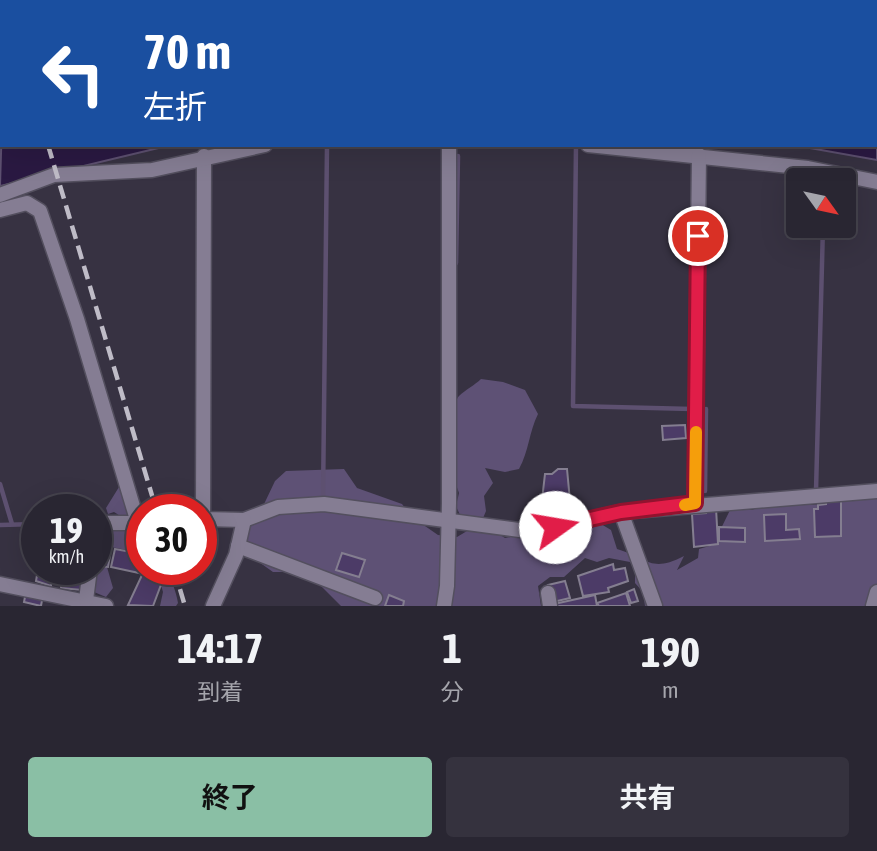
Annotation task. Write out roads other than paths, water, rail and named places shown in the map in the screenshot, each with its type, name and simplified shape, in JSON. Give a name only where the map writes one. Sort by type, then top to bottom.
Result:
[{"type":"street","points":[[0,195],[54,175],[152,170],[204,156],[254,147]]},
{"type":"street","points":[[444,606],[448,523],[449,147]]},
{"type":"street","points":[[610,147],[808,168],[877,182]]},
{"type":"street","points":[[695,503],[699,155]]},
{"type":"street","points":[[204,156],[205,519],[244,520],[278,507],[324,504],[448,523],[534,532],[621,512],[695,503],[877,491]]},
{"type":"street","points":[[0,210],[27,203],[40,211],[73,307],[138,523],[112,523]]},
{"type":"street","points":[[621,512],[655,606]]},
{"type":"street","points":[[213,606],[238,546],[244,520]]},
{"type":"street","points":[[238,546],[376,598]]},
{"type":"street","points":[[0,584],[106,606]]},
{"type":"street","points":[[86,600],[88,585]]},
{"type":"street","points":[[873,606],[877,592]]},
{"type":"waterway","points":[[323,500],[327,147]]},
{"type":"waterway","points":[[576,147],[573,406],[692,409]]},
{"type":"waterway","points":[[456,263],[458,156]]},
{"type":"waterway","points":[[816,491],[823,238]]},
{"type":"waterway","points":[[705,491],[706,409]]},
{"type":"waterway","points":[[0,484],[12,524]]},
{"type":"waterway","points":[[0,525],[21,524]]},
{"type":"railway","points":[[49,147],[152,494]]},
{"type":"railway","points":[[179,585],[185,606]]}]
